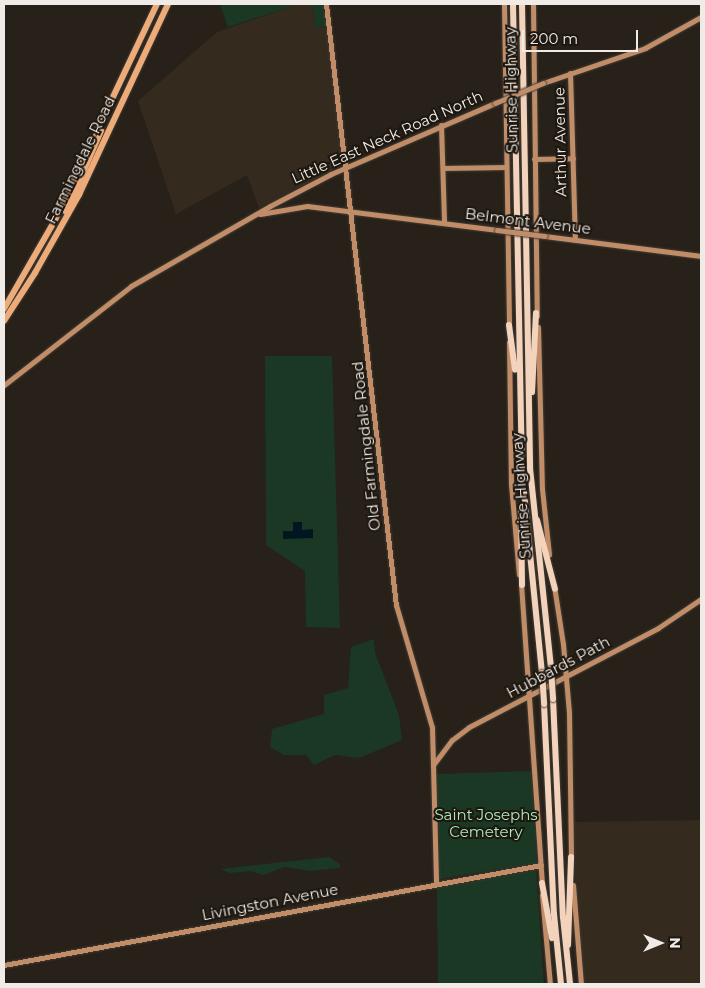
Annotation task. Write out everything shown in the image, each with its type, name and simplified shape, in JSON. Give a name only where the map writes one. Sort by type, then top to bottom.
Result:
[{"type":"highway","name":"Sunrise Highway","points":[[513,4],[523,494],[542,673],[558,966],[561,984]]},
{"type":"highway","name":"Sunrise Highway","points":[[522,4],[532,500],[551,669],[570,984]]},
{"type":"highway","points":[[529,421],[536,312]]},
{"type":"highway","points":[[510,325],[520,406]]},
{"type":"highway","points":[[522,585],[523,494]]},
{"type":"highway","points":[[532,500],[542,549],[554,589]]},
{"type":"highway","points":[[568,969],[571,856]]},
{"type":"highway","points":[[542,883],[558,966]]},
{"type":"main road","name":"Farmingdale Road","points":[[4,309],[51,229],[157,4]]},
{"type":"main road","points":[[157,4],[154,20],[158,26]]},
{"type":"main road","name":"Farmingdale Road","points":[[4,321],[62,227],[168,4]]},
{"type":"main road","name":"Old Farmingdale Road","points":[[326,4],[347,167],[396,605],[429,710],[433,765],[436,883]]},
{"type":"main road","name":"Sunrise Highway","points":[[504,4],[511,490],[522,585],[550,984]]},
{"type":"main road","name":"Sunrise Highway","points":[[533,4],[536,312],[543,505],[566,677],[571,856],[581,984]]},
{"type":"main road","name":"Little East Neck Road North","points":[[4,385],[131,286],[301,189],[441,125],[543,83],[645,48],[701,17]]},
{"type":"main road","points":[[149,22],[152,29],[150,44]]},
{"type":"main road","name":"Arthur Avenue","points":[[570,73],[576,240]]},
{"type":"main road","points":[[62,227],[97,145],[105,116]]},
{"type":"main road","points":[[441,125],[444,223]]},
{"type":"main road","points":[[534,159],[573,158]]},
{"type":"main road","points":[[443,168],[506,167]]},
{"type":"main road","name":"Belmont Avenue","points":[[260,214],[302,206],[701,256]]},
{"type":"main road","name":"Hubbards Path","points":[[433,765],[459,733],[658,628],[701,598]]},
{"type":"main road","name":"Livingston Avenue","points":[[4,966],[541,864]]},
{"type":"shaded area","points":[[298,4],[312,4],[316,28],[326,27],[343,165],[259,208],[247,175],[176,214],[138,101],[217,32]]},
{"type":"shaded area","points":[[701,820],[701,984],[583,984],[577,965],[574,822]]},
{"type":"green space","points":[[220,4],[298,4],[228,27]]},
{"type":"green space","points":[[312,4],[323,4],[326,27],[316,28]]},
{"type":"green space","points":[[265,356],[332,356],[340,628],[306,627],[305,571],[266,545]]},
{"type":"green space","points":[[374,639],[375,653],[399,715],[402,740],[359,758],[335,755],[314,765],[306,755],[284,755],[270,747],[272,729],[324,714],[324,695],[348,688],[351,647]]},
{"type":"green space","name":"Saint Josephs Cemetery","points":[[531,771],[537,863],[439,879],[437,774]]},
{"type":"green space","points":[[329,857],[340,864],[340,868],[310,871],[285,867],[263,875],[251,871],[230,873],[221,869]]},
{"type":"green space","name":"Saint Josephs Cemetery","points":[[536,870],[544,984],[438,984],[437,888]]},
{"type":"water","points":[[293,522],[302,522],[302,530],[313,529],[313,538],[283,539],[283,531],[293,531]]}]
